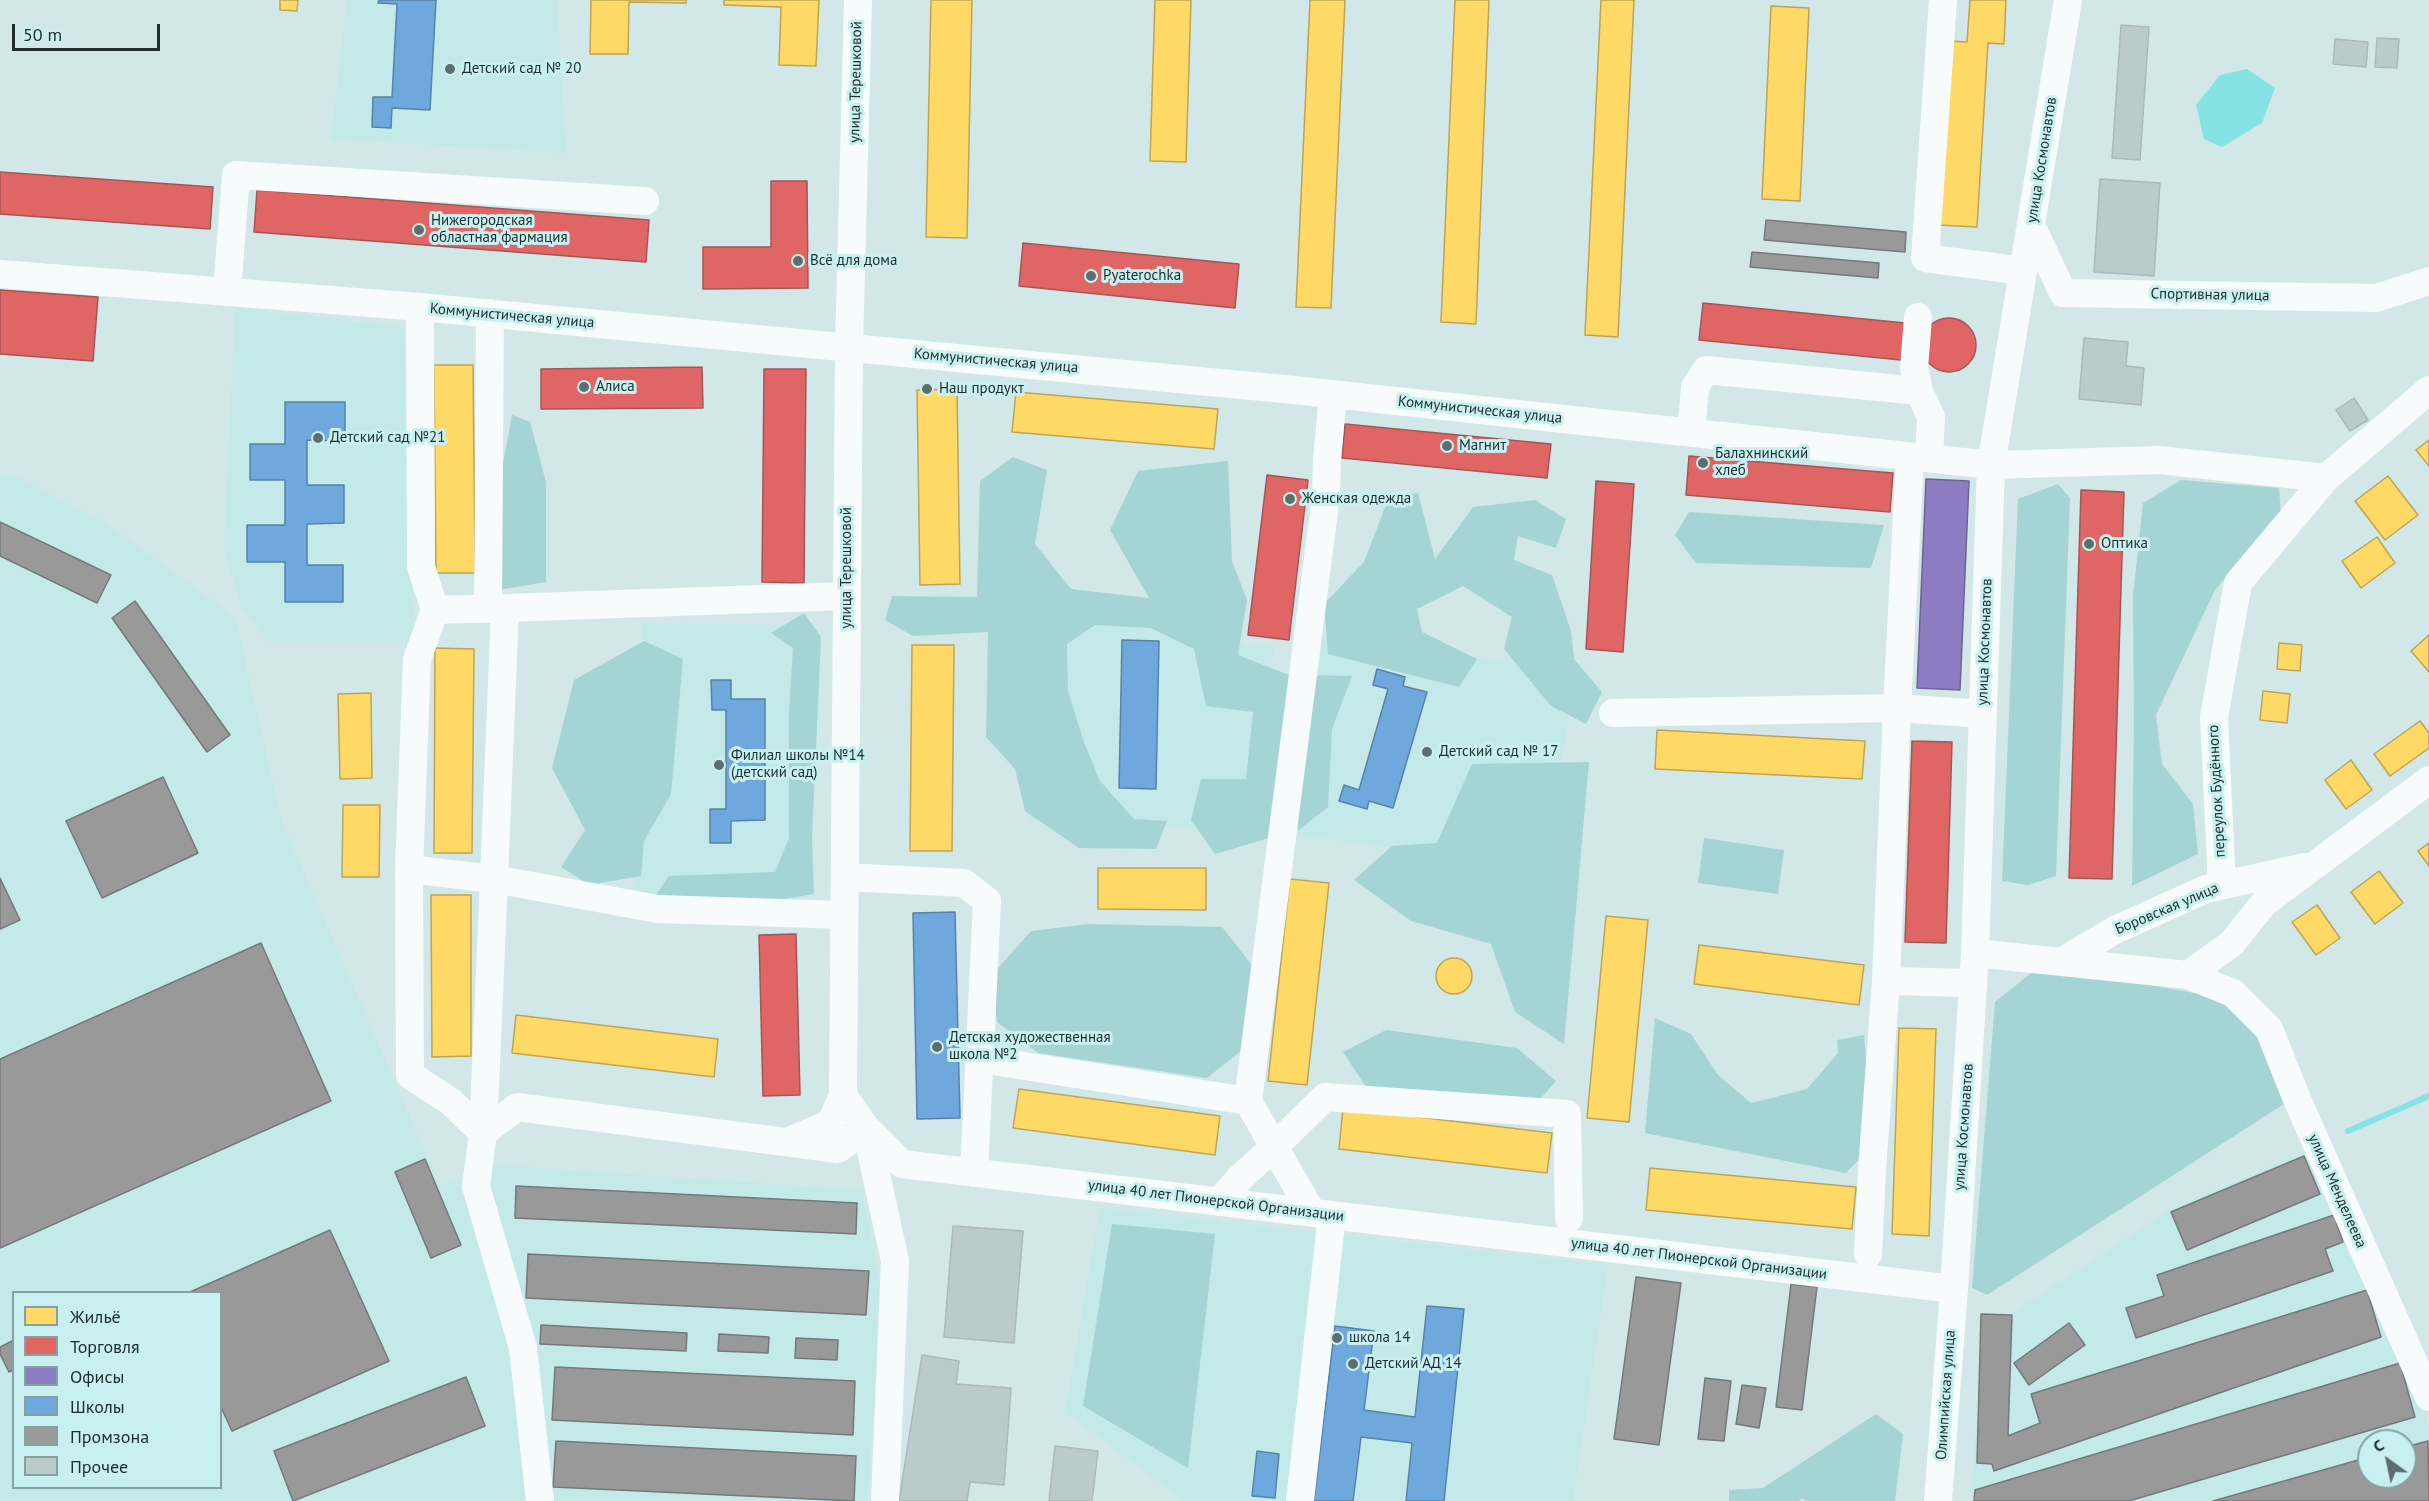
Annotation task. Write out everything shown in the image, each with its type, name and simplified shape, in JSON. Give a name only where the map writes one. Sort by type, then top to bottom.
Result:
[{"type":"street","name":"улица Терешковой","points":[[843,1095],[849,348],[858,0]]},
{"type":"street","points":[[1943,0],[1925,258],[2023,271]]},
{"type":"street","name":"улица Космонавтов","points":[[1954,1289],[1975,953],[1991,465],[2068,0]]},
{"type":"street","points":[[227,292],[236,175],[645,201]]},
{"type":"street","name":"Спортивная улица","points":[[2031,225],[2063,293],[2376,298],[2429,281]]},
{"type":"street","name":"Коммунистическая улица","points":[[0,274],[490,313],[1333,394],[1991,465],[2159,460],[2326,478]]},
{"type":"street","points":[[420,307],[421,567],[435,610],[417,659],[409,869],[410,1076],[451,1102],[483,1133]]},
{"type":"street","points":[[490,313],[497,608],[494,879],[483,1133],[476,1186],[523,1348],[540,1501]]},
{"type":"street","points":[[1868,1254],[1886,981],[1897,708],[1920,457],[1931,417],[1919,391],[1914,368],[1918,317]]},
{"type":"street","points":[[1691,433],[1695,387],[1706,370],[1919,391]]},
{"type":"street","name":"переулок Будённого","points":[[2222,885],[2214,717],[2238,584],[2326,478],[2429,390]]},
{"type":"street","points":[[1300,1501],[1322,1214],[1274,1148],[1248,1101],[1326,496],[1333,394]]},
{"type":"street","points":[[435,610],[847,596]]},
{"type":"street","points":[[1613,713],[1897,708],[1983,714]]},
{"type":"street","name":"Боровская улица","points":[[2188,975],[2232,942],[2264,903],[2429,780]]},
{"type":"street","name":"Боровская улица","points":[[2061,962],[2115,930],[2206,889],[2316,864]]},
{"type":"street","points":[[409,869],[494,879],[658,909],[844,915]]},
{"type":"street","points":[[845,877],[964,883],[987,901],[974,1173]]},
{"type":"street","points":[[2232,942],[2233,993]]},
{"type":"street","points":[[1975,953],[2188,975]]},
{"type":"street","name":"улица Менделеева","points":[[2188,975],[2233,993],[2269,1029],[2296,1097],[2429,1397]]},
{"type":"street","points":[[1886,981],[1973,983]]},
{"type":"street","points":[[980,1059],[1248,1101]]},
{"type":"street","points":[[786,1142],[831,1123],[843,1095]]},
{"type":"street","points":[[843,1095],[866,1128],[895,1261],[885,1501]]},
{"type":"street","points":[[1219,1202],[1239,1179],[1325,1097],[1568,1114],[1569,1218]]},
{"type":"street","points":[[483,1133],[517,1107],[838,1149],[866,1128]]},
{"type":"street","name":"улица 40 лет Пионерской Организации","points":[[866,1128],[902,1164],[1954,1289]]},
{"type":"street","name":"Олимпийская улица","points":[[1938,1501],[1954,1289]]},
{"type":"shaded area","name":"Детский сад № 20","points":[[347,0],[557,0],[566,153],[331,139]]},
{"type":"shaded area","name":"Детский сад №21","points":[[235,308],[403,327],[414,641],[268,641],[242,609],[224,549]]},
{"type":"shaded area","points":[[512,415],[530,422],[546,482],[546,582],[498,590],[500,480]]},
{"type":"shaded area","points":[[1013,457],[1047,470],[1035,544],[1071,589],[1149,598],[1110,530],[1138,471],[1228,461],[1232,561],[1247,600],[1238,655],[1289,675],[1352,676],[1332,729],[1328,807],[1300,829],[1215,854],[1191,820],[1201,779],[1246,779],[1253,712],[1206,706],[1194,649],[1151,628],[1095,625],[1067,644],[1068,692],[1085,745],[1100,781],[1134,819],[1167,821],[1156,849],[1079,848],[1025,811],[1015,769],[986,737],[988,632],[913,636],[885,620],[892,596],[977,597],[980,481]]},
{"type":"shaded area","points":[[12,475],[109,525],[235,617],[282,822],[440,1186],[497,1165],[862,1190],[882,1296],[867,1501],[0,1501],[0,478]]},
{"type":"shaded area","points":[[2181,480],[2279,488],[2281,514],[2215,590],[2156,715],[2162,764],[2193,804],[2198,854],[2132,886],[2133,596],[2143,503]]},
{"type":"shaded area","points":[[2058,484],[2070,498],[2056,876],[2028,885],[2002,881],[2018,499]]},
{"type":"shaded area","points":[[1418,493],[1435,559],[1473,507],[1535,500],[1566,519],[1556,548],[1518,536],[1514,560],[1552,575],[1571,631],[1574,659],[1602,692],[1586,724],[1551,706],[1504,649],[1512,617],[1463,586],[1417,609],[1422,632],[1477,659],[1459,687],[1328,654],[1324,604],[1364,562],[1389,497]]},
{"type":"shaded area","points":[[1689,512],[1884,525],[1871,568],[1696,563],[1675,535]]},
{"type":"shaded area","points":[[804,613],[821,637],[812,838],[814,894],[761,903],[656,895],[669,876],[775,872],[789,838],[789,713],[793,648],[771,633]]},
{"type":"shaded area","points":[[1034,616],[1233,627],[1234,644],[1274,646],[1250,830],[1030,820]]},
{"type":"shaded area","name":"Филиал школы №14 (детский сад)","points":[[642,623],[802,625],[799,906],[635,905]]},
{"type":"shaded area","name":"Детский сад № 17","points":[[1309,637],[1577,671],[1543,867],[1279,833]]},
{"type":"shaded area","points":[[644,641],[683,659],[671,794],[644,841],[641,876],[589,885],[561,867],[585,830],[552,768],[574,680]]},
{"type":"shaded area","points":[[1589,762],[1564,1044],[1515,1012],[1491,944],[1411,921],[1354,880],[1392,846],[1437,843],[1472,764]]},
{"type":"shaded area","points":[[1704,838],[1784,850],[1778,894],[1698,883]]},
{"type":"shaded area","points":[[1089,924],[1222,927],[1259,974],[1247,1046],[1207,1078],[1038,1053],[997,1022],[992,975],[1031,931]]},
{"type":"shaded area","points":[[2035,970],[2117,979],[2216,997],[2259,1036],[2287,1102],[1987,1295],[1972,1288],[1995,1002]]},
{"type":"shaded area","points":[[1655,1018],[1691,1034],[1718,1075],[1751,1103],[1807,1089],[1838,1053],[1837,1040],[1864,1035],[1873,1145],[1846,1173],[1645,1133]]},
{"type":"shaded area","points":[[1386,1030],[1517,1048],[1556,1081],[1532,1108],[1370,1093],[1343,1052]]},
{"type":"shaded area","points":[[2311,1149],[2429,1427],[2429,1501],[1971,1501],[1983,1332],[2168,1211]]},
{"type":"shaded area","name":"школа 14","points":[[1100,1208],[1608,1265],[1573,1501],[1184,1501],[1065,1412]]},
{"type":"shaded area","points":[[1112,1224],[1215,1234],[1188,1468],[1083,1406]]},
{"type":"shaded area","points":[[1876,1414],[1903,1434],[1895,1501],[1805,1501],[1803,1498],[1799,1501],[1729,1501],[1729,1490],[1763,1488]]},
{"type":"water","points":[[2247,69],[2275,88],[2262,123],[2222,147],[2204,139],[2196,105],[2220,75]]},
{"type":"building: Жильё","points":[[280,0],[298,0],[297,11],[280,10]]},
{"type":"building: Жильё","points":[[591,0],[686,0],[686,3],[629,2],[628,54],[590,54]]},
{"type":"building: Жильё","points":[[724,0],[819,0],[816,66],[779,65],[781,7],[724,5]]},
{"type":"building: Жильё","points":[[931,0],[972,0],[967,238],[926,237]]},
{"type":"building: Жильё","points":[[1155,0],[1191,0],[1186,162],[1150,161]]},
{"type":"building: Жильё","points":[[1310,0],[1345,0],[1331,308],[1296,307]]},
{"type":"building: Жильё","points":[[1455,0],[1489,0],[1476,324],[1441,322]]},
{"type":"building: Жильё","points":[[1601,0],[1634,0],[1618,337],[1585,335]]},
{"type":"building: Жильё","points":[[1970,0],[2006,0],[2004,44],[1988,43],[1977,227],[1939,225],[1951,41],[1967,42]]},
{"type":"building: Жильё","points":[[1771,6],[1809,8],[1800,201],[1762,199]]},
{"type":"building: Жильё","points":[[434,365],[473,365],[475,573],[436,573]]},
{"type":"building: Жильё","points":[[957,389],[960,584],[920,585],[917,390]]},
{"type":"building: Жильё","points":[[1016,392],[1218,409],[1214,449],[1012,432]]},
{"type":"building: Жильё","points":[[2429,440],[2429,466],[2416,450]]},
{"type":"building: Жильё","points":[[2388,476],[2418,515],[2385,540],[2355,501]]},
{"type":"building: Жильё","points":[[2377,537],[2395,563],[2361,588],[2342,561]]},
{"type":"building: Жильё","points":[[2429,635],[2429,672],[2411,651]]},
{"type":"building: Жильё","points":[[2279,643],[2302,645],[2300,671],[2277,669]]},
{"type":"building: Жильё","points":[[912,645],[954,645],[952,851],[910,851]]},
{"type":"building: Жильё","points":[[435,648],[474,649],[472,853],[434,853]]},
{"type":"building: Жильё","points":[[2263,691],[2290,694],[2287,723],[2260,720]]},
{"type":"building: Жильё","points":[[371,693],[372,778],[340,779],[338,694]]},
{"type":"building: Жильё","points":[[2420,721],[2429,733],[2429,748],[2390,776],[2374,754]]},
{"type":"building: Жильё","points":[[1657,730],[1865,741],[1862,779],[1655,769]]},
{"type":"building: Жильё","points":[[2351,760],[2372,790],[2346,809],[2325,780]]},
{"type":"building: Жильё","points":[[343,805],[380,805],[379,877],[342,877]]},
{"type":"building: Жильё","points":[[2429,843],[2429,866],[2418,851]]},
{"type":"building: Жильё","points":[[1098,868],[1206,868],[1206,910],[1098,909]]},
{"type":"building: Жильё","points":[[2379,871],[2403,903],[2375,924],[2351,892]]},
{"type":"building: Жильё","points":[[1290,879],[1329,883],[1307,1085],[1268,1081]]},
{"type":"building: Жильё","points":[[431,895],[471,895],[471,1056],[432,1057]]},
{"type":"building: Жильё","points":[[2317,905],[2340,938],[2316,955],[2292,922]]},
{"type":"building: Жильё","points":[[1606,916],[1648,920],[1629,1122],[1587,1118]]},
{"type":"building: Жильё","points":[[1699,945],[1864,965],[1859,1005],[1694,984]]},
{"type":"building: Жильё","points":[[1454,958],[1467,963],[1472,976],[1467,989],[1454,994],[1441,989],[1436,976],[1441,963]]},
{"type":"building: Жильё","points":[[516,1015],[718,1039],[714,1077],[512,1053]]},
{"type":"building: Жильё","points":[[1899,1028],[1936,1029],[1929,1236],[1892,1234]]},
{"type":"building: Жильё","points":[[1019,1089],[1220,1116],[1215,1155],[1013,1128]]},
{"type":"building: Жильё","points":[[1343,1108],[1552,1133],[1547,1173],[1339,1149]]},
{"type":"building: Жильё","points":[[1650,1168],[1856,1187],[1852,1229],[1646,1210]]},
{"type":"building: Торговля","points":[[0,172],[213,187],[210,229],[0,214]]},
{"type":"building: Торговля","points":[[771,181],[807,181],[808,288],[703,289],[703,247],[771,247]]},
{"type":"building: Торговля","points":[[257,190],[649,220],[646,262],[254,232]]},
{"type":"building: Торговля","points":[[1023,243],[1239,264],[1235,308],[1019,286]]},
{"type":"building: Торговля","points":[[0,290],[98,297],[93,361],[0,354]]},
{"type":"building: Торговля","points":[[1703,303],[1905,323],[1901,360],[1699,340]]},
{"type":"building: Торговля","points":[[1949,318],[1959,320],[1968,326],[1974,335],[1976,345],[1974,355],[1968,364],[1959,370],[1949,372],[1939,370],[1930,364],[1924,355],[1922,345],[1924,335],[1930,326],[1939,320]]},
{"type":"building: Торговля","points":[[702,367],[703,408],[541,409],[541,369]]},
{"type":"building: Торговля","points":[[764,369],[806,369],[804,583],[762,582]]},
{"type":"building: Торговля","points":[[1345,424],[1551,444],[1547,478],[1342,458]]},
{"type":"building: Торговля","points":[[1689,456],[1893,473],[1890,512],[1686,495]]},
{"type":"building: Торговля","points":[[1267,475],[1308,480],[1289,640],[1248,635]]},
{"type":"building: Торговля","points":[[1596,481],[1634,484],[1623,652],[1586,649]]},
{"type":"building: Торговля","points":[[2081,490],[2124,492],[2112,879],[2069,878]]},
{"type":"building: Торговля","points":[[1912,741],[1952,742],[1946,943],[1905,942]]},
{"type":"building: Торговля","points":[[796,934],[800,1095],[763,1096],[759,935]]},
{"type":"building: Офисы","points":[[1926,479],[1969,481],[1960,690],[1917,688]]},
{"type":"building: Школы","points":[[379,0],[436,0],[430,110],[392,108],[391,128],[372,127],[373,97],[392,97],[397,4],[378,3]]},
{"type":"building: Школы","points":[[285,402],[345,402],[345,441],[307,440],[307,485],[344,485],[344,523],[307,524],[307,565],[343,565],[343,602],[285,602],[285,562],[247,562],[247,525],[285,525],[285,480],[250,480],[250,444],[285,444]]},
{"type":"building: Школы","points":[[1122,640],[1159,641],[1156,789],[1119,788]]},
{"type":"building: Школы","points":[[1377,669],[1405,677],[1403,686],[1427,692],[1393,808],[1369,801],[1367,809],[1339,801],[1344,785],[1359,790],[1388,689],[1373,685]]},
{"type":"building: Школы","points":[[711,680],[731,680],[731,699],[765,699],[765,820],[731,821],[731,843],[710,843],[710,809],[726,809],[726,710],[712,710]]},
{"type":"building: Школы","points":[[955,912],[960,1118],[917,1119],[913,913]]},
{"type":"building: Школы","points":[[1427,1306],[1464,1309],[1444,1501],[1406,1501],[1412,1443],[1361,1437],[1353,1501],[1314,1501],[1335,1326],[1374,1331],[1364,1410],[1415,1417]]},
{"type":"building: Школы","points":[[1257,1451],[1279,1454],[1275,1498],[1252,1496]]},
{"type":"building: Промзона","points":[[1766,220],[1906,232],[1905,252],[1764,240]]},
{"type":"building: Промзона","points":[[1752,252],[1879,263],[1878,278],[1750,267]]},
{"type":"building: Промзона","points":[[0,522],[111,575],[97,603],[0,556]]},
{"type":"building: Промзона","points":[[135,601],[230,735],[207,752],[112,618]]},
{"type":"building: Промзона","points":[[163,777],[198,853],[102,898],[66,821]]},
{"type":"building: Промзона","points":[[0,878],[20,920],[0,929]]},
{"type":"building: Промзона","points":[[261,943],[331,1101],[0,1248],[0,1059]]},
{"type":"building: Промзона","points":[[2304,1156],[2320,1194],[2187,1250],[2171,1212]]},
{"type":"building: Промзона","points":[[425,1159],[461,1245],[431,1258],[395,1172]]},
{"type":"building: Промзона","points":[[516,1186],[857,1203],[856,1234],[515,1218]]},
{"type":"building: Промзона","points":[[2334,1215],[2343,1242],[2325,1249],[2333,1271],[2136,1338],[2126,1308],[2164,1296],[2157,1275]]},
{"type":"building: Промзона","points":[[330,1230],[389,1361],[232,1431],[222,1409],[222,1291],[192,1291]]},
{"type":"building: Промзона","points":[[528,1254],[869,1271],[866,1315],[526,1298]]},
{"type":"building: Промзона","points":[[1636,1277],[1681,1283],[1659,1445],[1614,1439]]},
{"type":"building: Промзона","points":[[1791,1284],[1817,1287],[1802,1410],[1776,1407]]},
{"type":"building: Промзона","points":[[2367,1290],[2381,1337],[1994,1471],[1992,1464],[1977,1463],[1981,1314],[2012,1315],[2008,1436],[2040,1423],[2031,1394]]},
{"type":"building: Промзона","points":[[2069,1323],[2085,1345],[2029,1385],[2014,1363]]},
{"type":"building: Промзона","points":[[541,1325],[687,1333],[686,1351],[540,1344]]},
{"type":"building: Промзона","points":[[719,1334],[769,1337],[768,1353],[718,1351]]},
{"type":"building: Промзона","points":[[796,1338],[838,1340],[837,1360],[795,1358]]},
{"type":"building: Промзона","points":[[12,1341],[12,1370],[9,1372],[0,1354],[0,1347]]},
{"type":"building: Промзона","points":[[2400,1363],[2415,1417],[2374,1429],[2357,1429],[2357,1434],[2129,1501],[1974,1501],[1975,1490]]},
{"type":"building: Промзона","points":[[555,1367],[855,1381],[853,1435],[552,1420]]},
{"type":"building: Промзона","points":[[466,1377],[485,1426],[293,1501],[274,1451]]},
{"type":"building: Промзона","points":[[1705,1378],[1731,1381],[1724,1441],[1698,1439]]},
{"type":"building: Промзона","points":[[1742,1385],[1766,1388],[1759,1428],[1736,1424]]},
{"type":"building: Промзона","points":[[556,1441],[856,1456],[854,1501],[553,1487]]},
{"type":"building: Промзона","points":[[2428,1441],[2429,1501],[2213,1501],[2357,1460],[2357,1489],[2417,1489],[2417,1444]]},
{"type":"building: Прочее","points":[[2121,25],[2149,27],[2140,160],[2112,158]]},
{"type":"building: Прочее","points":[[2377,38],[2399,39],[2397,68],[2375,67]]},
{"type":"building: Прочее","points":[[2335,39],[2368,42],[2366,67],[2333,64]]},
{"type":"building: Прочее","points":[[2100,179],[2160,183],[2154,276],[2094,272]]},
{"type":"building: Прочее","points":[[2084,338],[2128,342],[2126,366],[2144,368],[2141,405],[2079,399]]},
{"type":"building: Прочее","points":[[2354,398],[2368,420],[2350,431],[2336,410]]},
{"type":"building: Прочее","points":[[953,1226],[1023,1231],[1014,1343],[944,1337]]},
{"type":"building: Прочее","points":[[922,1355],[959,1361],[956,1384],[1011,1388],[1004,1485],[970,1482],[967,1501],[899,1501]]},
{"type":"building: Прочее","points":[[1055,1446],[1098,1451],[1092,1501],[1049,1501]]},
{"type":"waterway","points":[[2348,1131],[2429,1096]]},
{"type":"place","name":"Детский сад № 20","points":[[450,69]]},
{"type":"place","name":"Нижегородская областная фармация","points":[[419,230]]},
{"type":"place","name":"Всё для дома","points":[[798,261]]},
{"type":"place","name":"Pyaterochka","points":[[1091,276]]},
{"type":"place","name":"Алиса","points":[[584,387]]},
{"type":"place","name":"Наш продукт","points":[[927,389]]},
{"type":"place","name":"Детский сад №21","points":[[318,438]]},
{"type":"place","name":"Магнит","points":[[1447,446]]},
{"type":"place","name":"Балахнинский хлеб","points":[[1703,463]]},
{"type":"place","name":"Женская одежда","points":[[1290,499]]},
{"type":"place","name":"Оптика","points":[[2089,544]]},
{"type":"place","name":"Детский сад № 17","points":[[1427,752]]},
{"type":"place","name":"Филиал школы №14 (детский сад)","points":[[719,765]]},
{"type":"place","name":"Детская художественная школа №2","points":[[937,1047]]},
{"type":"place","name":"школа 14","points":[[1337,1338]]},
{"type":"place","name":"Детский АД 14","points":[[1353,1364]]}]
